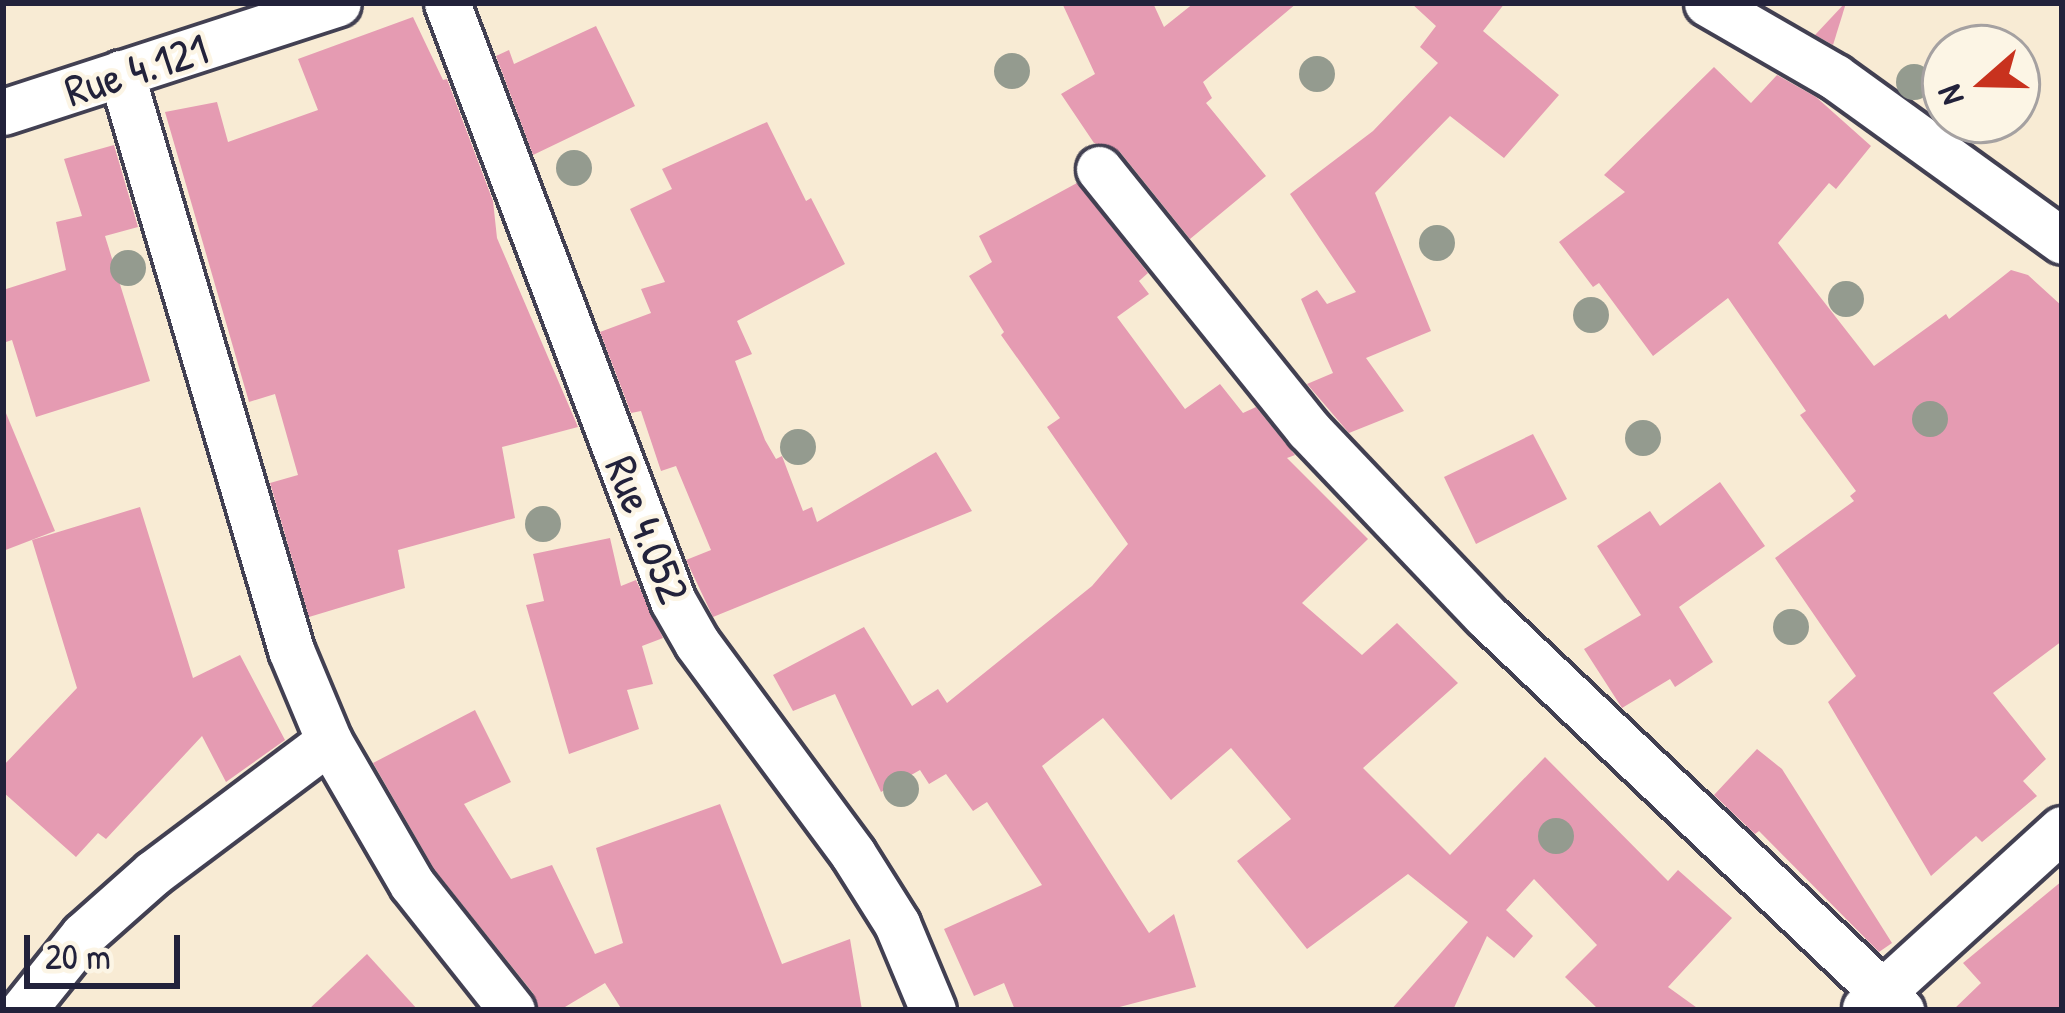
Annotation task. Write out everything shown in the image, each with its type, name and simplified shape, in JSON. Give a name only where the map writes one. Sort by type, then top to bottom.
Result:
[{"type":"street","name":"Rue 4.121","points":[[3,112],[338,3]]},
{"type":"street","name":"Rue 4.052","points":[[447,3],[673,601],[697,643],[864,872],[897,924],[933,1010]]},
{"type":"street","points":[[1707,3],[1835,77],[2061,238]]},
{"type":"street","points":[[121,73],[291,650],[329,740],[412,884],[512,1010]]},
{"type":"street","points":[[1099,169],[1308,428],[1484,615],[1882,1003],[2062,829]]},
{"type":"street","points":[[23,1010],[83,935],[153,873],[329,740]]},
{"type":"building","points":[[1062,3],[1153,3],[1164,27],[1194,3],[1297,3],[1203,82],[1212,98],[1206,103],[1266,176],[1190,239],[1120,152],[1094,143],[1061,94],[1095,74]]},
{"type":"building","points":[[1411,3],[1505,3],[1483,31],[1559,95],[1504,158],[1450,116],[1375,193],[1431,331],[1366,358],[1404,411],[1349,433],[1307,384],[1333,373],[1301,299],[1317,290],[1327,304],[1356,292],[1290,194],[1373,131],[1438,63],[1420,47],[1436,26]]},
{"type":"building","points":[[1846,3],[1833,45],[1815,35]]},
{"type":"building","points":[[413,17],[443,80],[447,79],[493,201],[497,238],[578,427],[502,447],[515,518],[398,550],[405,588],[309,617],[270,483],[298,475],[275,394],[249,402],[165,112],[217,102],[228,142],[318,110],[298,59]]},
{"type":"building","points":[[596,26],[635,106],[533,155],[496,56],[509,50],[514,64]]},
{"type":"building","points":[[1714,67],[1751,103],[1777,75],[1816,97],[1871,146],[1836,189],[1829,183],[1778,243],[1874,366],[1946,314],[1949,319],[2011,270],[2028,275],[2062,306],[2062,641],[1993,693],[2046,759],[2023,781],[2037,796],[1982,842],[1976,836],[1931,876],[1828,702],[1856,676],[1775,558],[1854,501],[1850,496],[1856,491],[1800,415],[1806,411],[1728,298],[1653,356],[1599,283],[1593,287],[1559,242],[1625,192],[1604,175]]},
{"type":"building","points":[[767,122],[806,201],[811,198],[845,264],[737,321],[752,354],[735,361],[765,440],[776,459],[782,456],[803,511],[812,507],[817,522],[936,452],[972,511],[713,617],[686,560],[711,550],[676,466],[661,471],[641,411],[631,413],[600,332],[651,313],[641,289],[665,282],[630,209],[672,189],[662,169]]},
{"type":"building","points":[[114,145],[138,227],[105,236],[150,381],[36,417],[12,340],[3,343],[3,290],[66,270],[56,222],[82,216],[64,159]]},
{"type":"building","points":[[1077,183],[1148,273],[1139,281],[1149,294],[1117,317],[1185,409],[1220,384],[1243,413],[1256,407],[1295,455],[1287,458],[1368,539],[1302,603],[1362,655],[1397,623],[1458,683],[1363,768],[1450,855],[1545,757],[1668,881],[1678,870],[1732,918],[1668,987],[1700,1010],[1599,1010],[1565,977],[1597,945],[1534,879],[1506,910],[1533,936],[1514,958],[1487,936],[1453,1010],[1391,1010],[1468,922],[1408,874],[1307,949],[1237,861],[1291,819],[1231,748],[1171,800],[1103,718],[1042,766],[1149,933],[1174,914],[1196,987],[1108,1010],[1015,1010],[1004,983],[974,996],[944,929],[1042,885],[987,802],[973,811],[946,774],[929,784],[920,770],[881,792],[835,694],[793,711],[773,675],[864,627],[912,706],[938,689],[947,703],[1092,586],[1128,544],[1047,427],[1060,418],[1001,335],[1004,332],[969,276],[992,262],[979,236]]},
{"type":"building","points":[[3,406],[55,531],[3,551]]},
{"type":"building","points":[[1533,434],[1567,499],[1476,544],[1444,477]]},
{"type":"building","points":[[1720,482],[1765,546],[1679,607],[1713,662],[1675,687],[1670,679],[1622,708],[1584,649],[1641,615],[1597,546],[1650,511],[1660,526]]},
{"type":"building","points":[[140,507],[193,678],[240,655],[285,740],[226,782],[202,736],[106,839],[98,833],[76,857],[3,792],[3,766],[77,688],[32,540]]},
{"type":"building","points":[[610,538],[621,586],[636,580],[663,638],[642,646],[653,684],[627,690],[639,729],[569,754],[526,605],[544,601],[533,554]]},
{"type":"building","points":[[475,710],[511,782],[464,804],[511,879],[552,865],[595,954],[623,943],[596,848],[720,804],[782,964],[850,939],[862,1010],[622,1010],[605,983],[560,1010],[538,1010],[533,993],[434,869],[373,763]]},
{"type":"building","points":[[1757,749],[1782,769],[1892,943],[1879,952],[1759,831],[1755,834],[1714,795]]},
{"type":"building","points":[[2062,881],[2062,1010],[1953,1010],[1981,983],[1963,963]]},
{"type":"building","points":[[367,954],[418,1010],[308,1010]]}]
